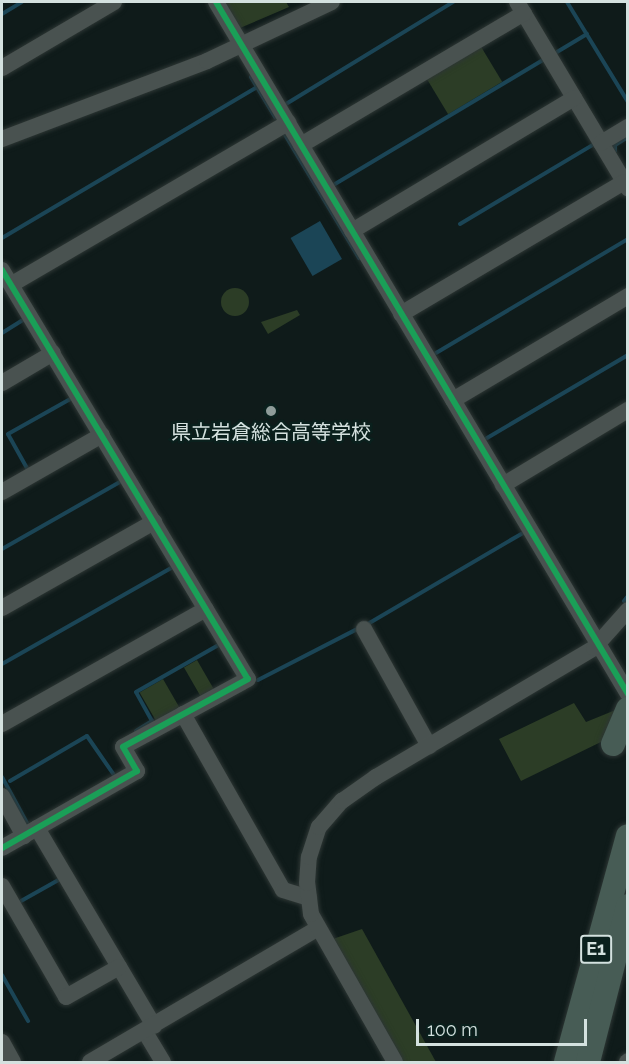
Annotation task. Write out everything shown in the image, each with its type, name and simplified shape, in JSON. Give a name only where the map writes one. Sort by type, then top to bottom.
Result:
[{"type":"highway","points":[[613,744],[627,705]]},
{"type":"highway","name":"E1","points":[[566,1062],[627,836]]},
{"type":"highway","name":"E1","points":[[588,1062],[627,906]]},
{"type":"street","points":[[2,68],[114,2]]},
{"type":"street","points":[[216,2],[598,644],[627,705]]},
{"type":"street","points":[[2,139],[242,46],[333,2]]},
{"type":"street","points":[[301,145],[520,7],[626,185],[401,314]]},
{"type":"street","points":[[352,231],[574,98]]},
{"type":"street","points":[[2,848],[137,771],[123,747],[248,679],[53,353],[5,278],[288,123]]},
{"type":"street","points":[[601,143],[627,127]]},
{"type":"street","points":[[453,400],[627,296]]},
{"type":"street","points":[[2,383],[53,353]]},
{"type":"street","points":[[503,485],[627,410]]},
{"type":"street","points":[[2,492],[102,435]]},
{"type":"street","points":[[2,608],[154,522]]},
{"type":"street","points":[[2,724],[206,609]]},
{"type":"street","points":[[395,1062],[318,928],[309,898],[309,857],[319,827],[342,801],[376,777],[598,644],[627,610]]},
{"type":"street","points":[[364,628],[429,746]]},
{"type":"street","points":[[183,714],[283,890],[309,898]]},
{"type":"street","points":[[2,796],[30,832],[119,967],[163,1062]]},
{"type":"street","points":[[2,886],[66,997],[119,967]]},
{"type":"street","points":[[90,1062],[318,928]]},
{"type":"street","points":[[2,1042],[13,1062]]},
{"type":"green space","points":[[225,2],[286,2],[289,7],[240,28]]},
{"type":"green space","points":[[480,45],[502,82],[448,114],[426,77]]},
{"type":"green space","points":[[235,288],[245,292],[249,302],[245,312],[235,316],[225,312],[221,302],[225,292]]},
{"type":"green space","points":[[297,310],[300,315],[268,334],[261,322]]},
{"type":"green space","points":[[197,660],[214,689],[201,697],[184,668]]},
{"type":"green space","points":[[163,679],[180,708],[157,722],[140,692]]},
{"type":"green space","points":[[574,703],[586,722],[618,709],[605,740],[521,781],[499,739]]},
{"type":"green space","points":[[362,929],[436,1062],[395,1062],[324,942]]},
{"type":"water","points":[[320,221],[342,259],[313,276],[291,238]]},
{"type":"waterway","points":[[2,14],[22,2]]},
{"type":"waterway","points":[[286,104],[453,2]]},
{"type":"waterway","points":[[567,2],[628,102]]},
{"type":"waterway","points":[[557,52],[587,34]]},
{"type":"waterway","points":[[335,184],[543,60]]},
{"type":"waterway","points":[[251,77],[275,117]]},
{"type":"waterway","points":[[2,238],[257,87]]},
{"type":"waterway","points":[[284,133],[359,258]]},
{"type":"waterway","points":[[615,151],[615,145],[628,137]]},
{"type":"waterway","points":[[460,224],[594,144]]},
{"type":"waterway","points":[[436,353],[628,239]]},
{"type":"waterway","points":[[2,333],[23,320]]},
{"type":"waterway","points":[[487,438],[628,355]]},
{"type":"waterway","points":[[28,470],[8,434],[70,399]]},
{"type":"waterway","points":[[2,549],[120,482]]},
{"type":"waterway","points":[[366,625],[523,533]]},
{"type":"waterway","points":[[2,664],[173,567]]},
{"type":"waterway","points":[[624,601],[628,596]]},
{"type":"waterway","points":[[258,680],[359,628]]},
{"type":"waterway","points":[[136,731],[152,721],[136,692],[220,644]]},
{"type":"waterway","points":[[10,781],[87,736],[114,775]]},
{"type":"waterway","points":[[2,777],[27,823]]},
{"type":"waterway","points":[[21,901],[60,879]]},
{"type":"waterway","points":[[2,975],[28,1021]]},
{"type":"cycle path","points":[[216,2],[628,694]]},
{"type":"cycle path","points":[[2,270],[248,679],[123,747],[137,771],[2,848]]},
{"type":"place","name":"県立岩倉総合高等学校","points":[[271,411]]}]
